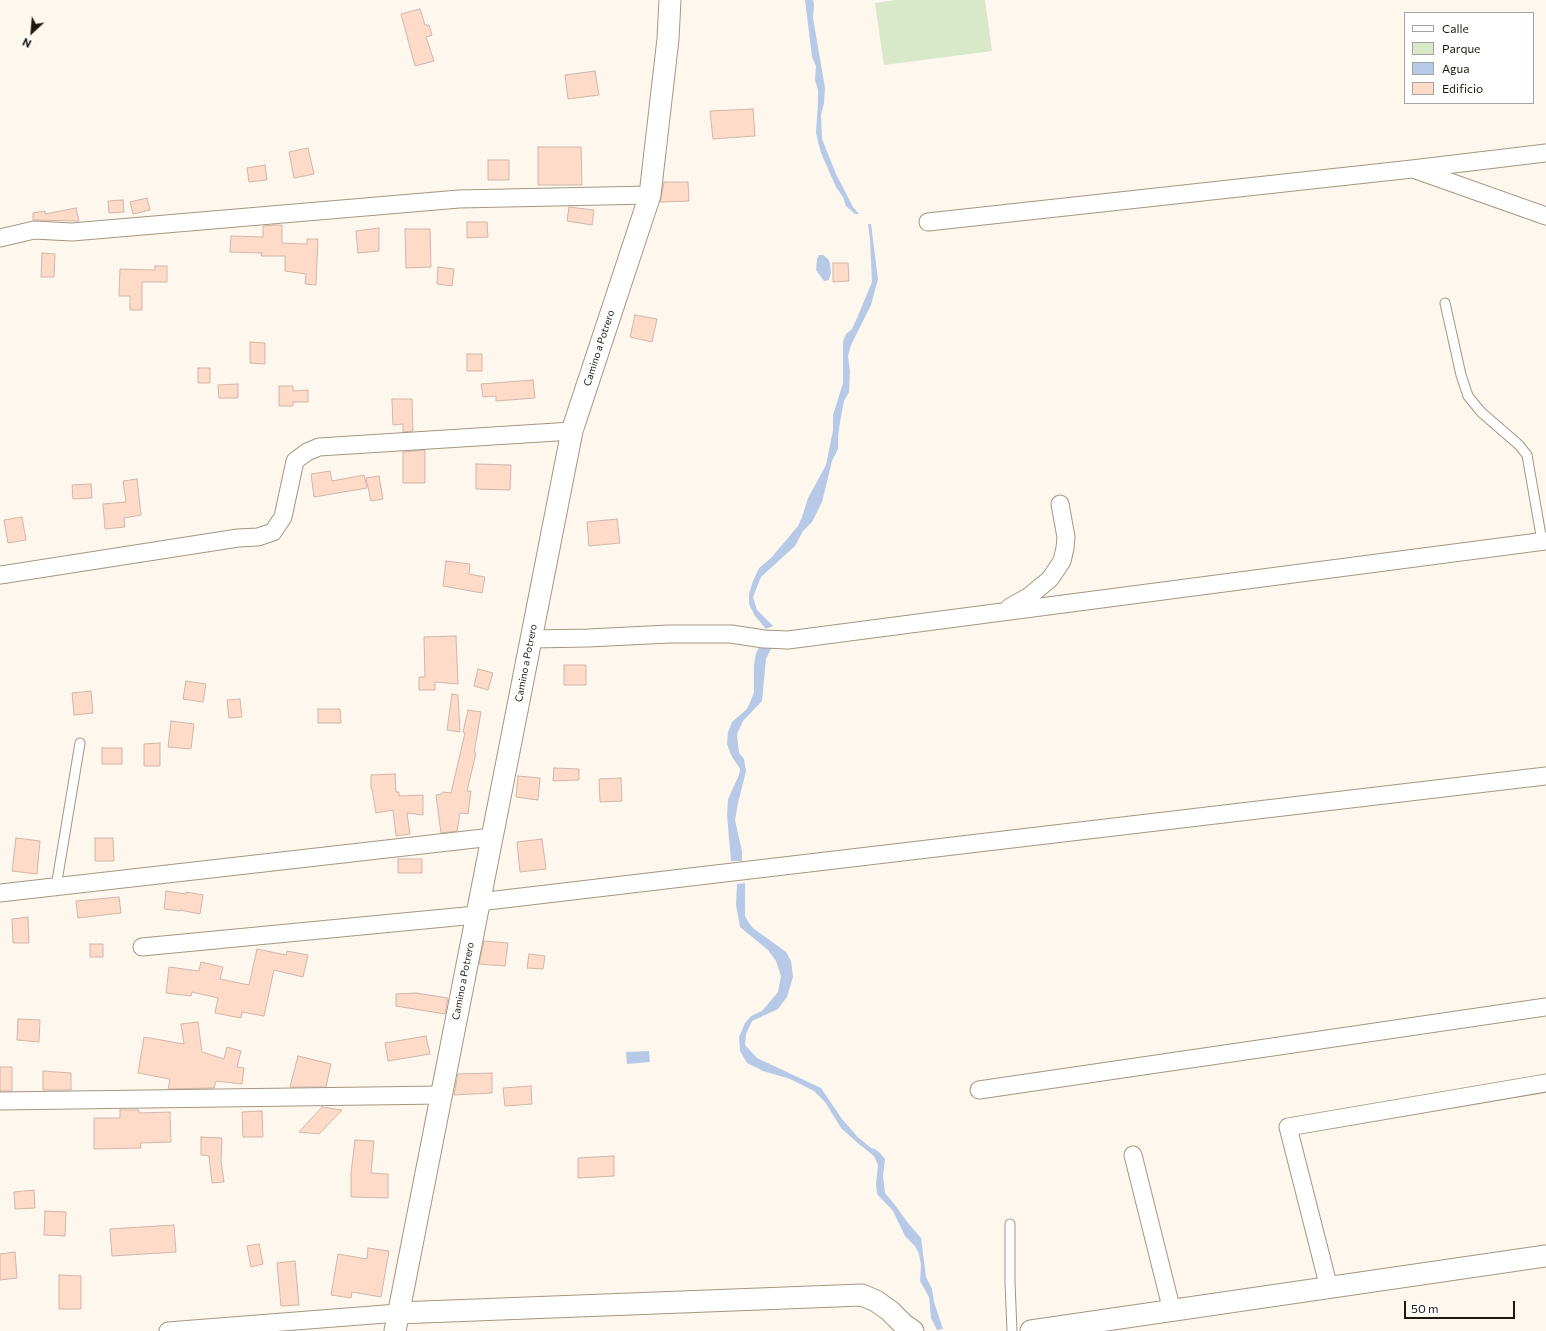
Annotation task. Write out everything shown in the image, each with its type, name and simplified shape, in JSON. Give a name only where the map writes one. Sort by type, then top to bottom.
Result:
[{"type":"street","name":"Camino a Potrero","points":[[396,1322],[572,431],[650,195],[668,39],[670,0]]},
{"type":"street","points":[[928,222],[1412,169],[1546,152]]},
{"type":"street","points":[[1412,169],[1546,216]]},
{"type":"street","points":[[0,238],[34,230],[72,232],[459,199],[650,195]]},
{"type":"street","points":[[0,575],[238,538],[258,537],[274,532],[283,517],[295,461],[307,452],[319,447],[572,431]]},
{"type":"street","points":[[1003,611],[1028,597],[1050,579],[1062,561],[1066,548],[1066,537],[1060,504]]},
{"type":"street","points":[[531,639],[669,634],[731,634],[764,639],[788,640],[1544,541]]},
{"type":"street","points":[[142,947],[477,908],[1546,776]]},
{"type":"street","points":[[0,893],[492,837]]},
{"type":"street","points":[[979,1090],[1546,1007]]},
{"type":"street","points":[[1329,1288],[1288,1128],[1546,1083]]},
{"type":"street","points":[[0,1101],[441,1094]]},
{"type":"street","points":[[1133,1155],[1172,1311]]},
{"type":"street","points":[[1031,1331],[1546,1256]]},
{"type":"street","points":[[168,1331],[396,1322],[862,1296],[876,1301],[913,1331]]},
{"type":"lane","points":[[1446,303],[1461,375],[1468,396],[1481,412],[1519,445],[1527,455],[1544,541]]},
{"type":"lane","points":[[56,887],[80,743]]},
{"type":"lane","points":[[1010,1224],[1012,1331]]},
{"type":"green space","points":[[896,0],[985,0],[992,51],[884,65],[875,3]]},
{"type":"water","points":[[805,0],[813,0],[814,4],[813,18],[825,88],[824,103],[821,115],[822,139],[836,174],[853,207],[859,214],[855,214],[846,206],[821,153],[816,133],[818,90],[815,80],[816,66],[812,57]]},
{"type":"water","points":[[868,224],[871,224],[878,279],[871,305],[851,345],[848,356],[850,371],[849,392],[844,401],[838,437],[838,449],[832,461],[822,502],[812,522],[803,531],[795,546],[761,577],[753,597],[757,610],[773,626],[766,629],[755,616],[749,604],[749,594],[759,568],[771,558],[798,526],[808,498],[826,465],[833,430],[833,415],[843,383],[843,341],[846,334],[852,329],[872,282]]},
{"type":"water","points":[[819,255],[823,255],[830,263],[831,273],[829,280],[824,281],[816,270]]},
{"type":"water","points":[[761,644],[773,645],[766,659],[762,701],[743,721],[737,734],[739,753],[744,759],[746,771],[735,820],[742,851],[742,861],[731,861],[727,815],[728,799],[739,775],[740,769],[731,755],[727,744],[728,732],[732,722],[747,709],[754,693],[754,665],[756,653]]},
{"type":"water","points":[[745,883],[745,916],[753,928],[786,952],[791,961],[793,977],[787,997],[778,1009],[752,1021],[746,1034],[745,1045],[757,1058],[821,1088],[842,1119],[864,1144],[861,1146],[841,1128],[825,1102],[814,1091],[790,1079],[763,1071],[747,1063],[740,1051],[739,1037],[745,1023],[751,1016],[762,1011],[778,992],[781,976],[776,961],[768,950],[740,927],[736,905],[737,884]]},
{"type":"water","points":[[649,1051],[650,1062],[627,1064],[626,1052]]},
{"type":"water","points":[[873,1148],[885,1159],[883,1176],[885,1193],[921,1238],[926,1277],[932,1289],[934,1302],[943,1329],[937,1330],[931,1318],[929,1297],[920,1281],[921,1265],[919,1254],[915,1246],[905,1236],[893,1211],[877,1194],[876,1184],[878,1165],[870,1151]]},
{"type":"building","points":[[420,9],[425,25],[429,25],[432,35],[426,37],[434,61],[415,66],[401,14]]},
{"type":"building","points":[[595,71],[599,95],[568,99],[565,75]]},
{"type":"building","points":[[753,109],[755,136],[713,139],[710,111]]},
{"type":"building","points":[[538,147],[581,147],[582,185],[538,185]]},
{"type":"building","points":[[308,148],[314,174],[294,178],[289,152]]},
{"type":"building","points":[[488,160],[509,160],[509,180],[488,180]]},
{"type":"building","points":[[265,165],[267,180],[249,182],[247,168]]},
{"type":"building","points":[[664,182],[688,182],[689,201],[660,202]]},
{"type":"building","points":[[147,198],[150,210],[133,214],[130,202]]},
{"type":"building","points":[[123,200],[124,212],[109,213],[108,201]]},
{"type":"building","points":[[569,207],[594,210],[592,225],[567,221]]},
{"type":"building","points":[[76,208],[79,221],[33,220],[33,213],[45,211],[45,214]]},
{"type":"building","points":[[467,222],[487,222],[488,237],[467,238]]},
{"type":"building","points":[[282,225],[282,243],[307,244],[307,239],[318,239],[316,285],[305,284],[306,274],[285,271],[285,256],[261,256],[262,253],[230,252],[231,236],[263,237],[263,226]]},
{"type":"building","points":[[379,228],[379,251],[358,253],[356,231]]},
{"type":"building","points":[[405,229],[430,229],[431,267],[406,268]]},
{"type":"building","points":[[42,253],[55,254],[54,277],[41,277]]},
{"type":"building","points":[[833,263],[848,263],[849,281],[833,282]]},
{"type":"building","points":[[155,266],[167,266],[167,282],[142,282],[142,310],[130,310],[130,296],[119,296],[120,269],[155,270]]},
{"type":"building","points":[[438,267],[454,269],[452,286],[437,284]]},
{"type":"building","points":[[635,315],[657,319],[652,342],[630,337]]},
{"type":"building","points":[[250,342],[265,343],[265,364],[250,363]]},
{"type":"building","points":[[467,354],[482,354],[482,371],[467,371]]},
{"type":"building","points":[[198,368],[210,368],[210,383],[198,383]]},
{"type":"building","points":[[533,380],[535,398],[496,401],[496,396],[483,397],[481,384]]},
{"type":"building","points":[[238,384],[238,398],[219,398],[218,385]]},
{"type":"building","points":[[279,386],[293,386],[293,391],[308,390],[308,402],[293,402],[293,406],[279,406]]},
{"type":"building","points":[[392,399],[412,399],[413,431],[403,432],[403,424],[393,425]]},
{"type":"building","points":[[425,450],[425,483],[403,483],[403,452]]},
{"type":"building","points":[[476,464],[511,465],[510,490],[476,489]]},
{"type":"building","points":[[330,471],[332,481],[364,475],[367,488],[314,497],[311,474]]},
{"type":"building","points":[[379,476],[383,499],[371,501],[366,478]]},
{"type":"building","points":[[137,479],[141,515],[124,518],[125,527],[105,529],[103,504],[126,502],[123,481]]},
{"type":"building","points":[[91,484],[92,498],[73,499],[72,485]]},
{"type":"building","points":[[22,517],[26,540],[8,543],[4,520]]},
{"type":"building","points":[[617,519],[620,543],[589,546],[587,522]]},
{"type":"building","points":[[446,561],[470,564],[469,574],[485,577],[482,593],[443,586]]},
{"type":"building","points":[[456,636],[458,684],[435,682],[435,690],[419,690],[419,677],[425,677],[424,637]]},
{"type":"building","points":[[564,665],[586,665],[586,685],[564,685]]},
{"type":"building","points":[[478,669],[493,673],[488,690],[474,686]]},
{"type":"building","points":[[186,681],[206,684],[203,702],[183,699]]},
{"type":"building","points":[[91,691],[93,713],[74,715],[72,693]]},
{"type":"building","points":[[452,694],[458,695],[460,732],[447,730]]},
{"type":"building","points":[[240,699],[242,717],[229,718],[227,700]]},
{"type":"building","points":[[318,709],[340,709],[341,723],[318,723]]},
{"type":"building","points":[[468,710],[481,712],[474,753],[476,753],[467,791],[471,791],[468,814],[460,813],[457,831],[441,833],[436,795],[442,794],[443,792],[451,793],[465,733],[463,732]]},
{"type":"building","points":[[171,721],[194,724],[191,749],[168,747]]},
{"type":"building","points":[[160,743],[160,766],[144,766],[144,744]]},
{"type":"building","points":[[102,748],[122,748],[122,764],[102,764]]},
{"type":"building","points":[[554,768],[579,769],[579,780],[553,781]]},
{"type":"building","points":[[395,774],[396,792],[399,792],[399,796],[423,795],[423,815],[407,813],[410,834],[396,836],[393,810],[376,813],[371,789],[371,775]]},
{"type":"building","points":[[518,776],[540,778],[538,800],[516,797]]},
{"type":"building","points":[[621,778],[622,801],[600,802],[599,779]]},
{"type":"building","points":[[16,838],[40,841],[37,874],[12,871]]},
{"type":"building","points":[[95,838],[113,838],[114,861],[95,861]]},
{"type":"building","points":[[542,839],[546,869],[520,872],[517,842]]},
{"type":"building","points":[[398,859],[422,859],[422,873],[398,873]]},
{"type":"building","points":[[166,891],[203,895],[200,914],[180,910],[164,909]]},
{"type":"building","points":[[119,897],[121,913],[78,918],[76,901]]},
{"type":"building","points":[[28,917],[29,943],[13,943],[12,919]]},
{"type":"building","points":[[484,941],[508,943],[505,966],[479,964]]},
{"type":"building","points":[[90,944],[103,944],[103,957],[90,957]]},
{"type":"building","points":[[257,949],[286,955],[287,951],[308,955],[303,977],[274,970],[264,1016],[242,1012],[241,1018],[215,1013],[218,998],[192,992],[191,996],[166,993],[169,967],[199,971],[201,962],[223,967],[220,979],[249,985]]},
{"type":"building","points":[[529,954],[545,956],[543,969],[527,968]]},
{"type":"building","points":[[416,993],[448,998],[445,1014],[396,1006],[396,994]]},
{"type":"building","points":[[18,1019],[40,1020],[39,1042],[17,1040]]},
{"type":"building","points":[[198,1022],[202,1052],[224,1059],[227,1047],[241,1051],[237,1067],[244,1068],[242,1084],[216,1081],[214,1088],[168,1089],[170,1079],[138,1073],[144,1037],[184,1044],[181,1024]]},
{"type":"building","points":[[426,1036],[430,1054],[388,1061],[385,1043]]},
{"type":"building","points":[[298,1056],[331,1064],[326,1087],[290,1087]]},
{"type":"building","points":[[0,1067],[12,1067],[12,1091],[0,1091]]},
{"type":"building","points":[[43,1071],[71,1073],[71,1090],[43,1090]]},
{"type":"building","points":[[492,1073],[492,1093],[454,1095],[458,1074]]},
{"type":"building","points":[[531,1086],[532,1104],[505,1106],[503,1088]]},
{"type":"building","points":[[322,1107],[342,1110],[319,1134],[299,1132]]},
{"type":"building","points":[[120,1110],[139,1110],[139,1113],[170,1112],[171,1142],[140,1143],[141,1148],[94,1149],[94,1118],[120,1118]]},
{"type":"building","points":[[262,1111],[263,1137],[243,1137],[242,1112]]},
{"type":"building","points":[[201,1137],[222,1138],[221,1161],[224,1182],[212,1183],[209,1156],[201,1155]]},
{"type":"building","points":[[355,1140],[374,1141],[371,1173],[388,1174],[388,1198],[351,1197],[351,1173]]},
{"type":"building","points":[[614,1156],[614,1176],[578,1178],[578,1158]]},
{"type":"building","points":[[34,1190],[35,1208],[15,1209],[14,1192]]},
{"type":"building","points":[[45,1211],[66,1212],[65,1236],[44,1235]]},
{"type":"building","points":[[174,1225],[176,1252],[112,1256],[110,1229]]},
{"type":"building","points":[[259,1244],[263,1264],[251,1267],[247,1246]]},
{"type":"building","points":[[368,1248],[389,1251],[381,1297],[352,1292],[351,1298],[331,1295],[338,1254],[367,1259]]},
{"type":"building","points":[[15,1252],[17,1278],[0,1280],[0,1254]]},
{"type":"building","points":[[295,1261],[299,1305],[281,1306],[277,1263]]},
{"type":"building","points":[[59,1275],[81,1276],[81,1309],[59,1309]]},
{"type":"waterway","points":[[859,1141],[875,1154]]}]
